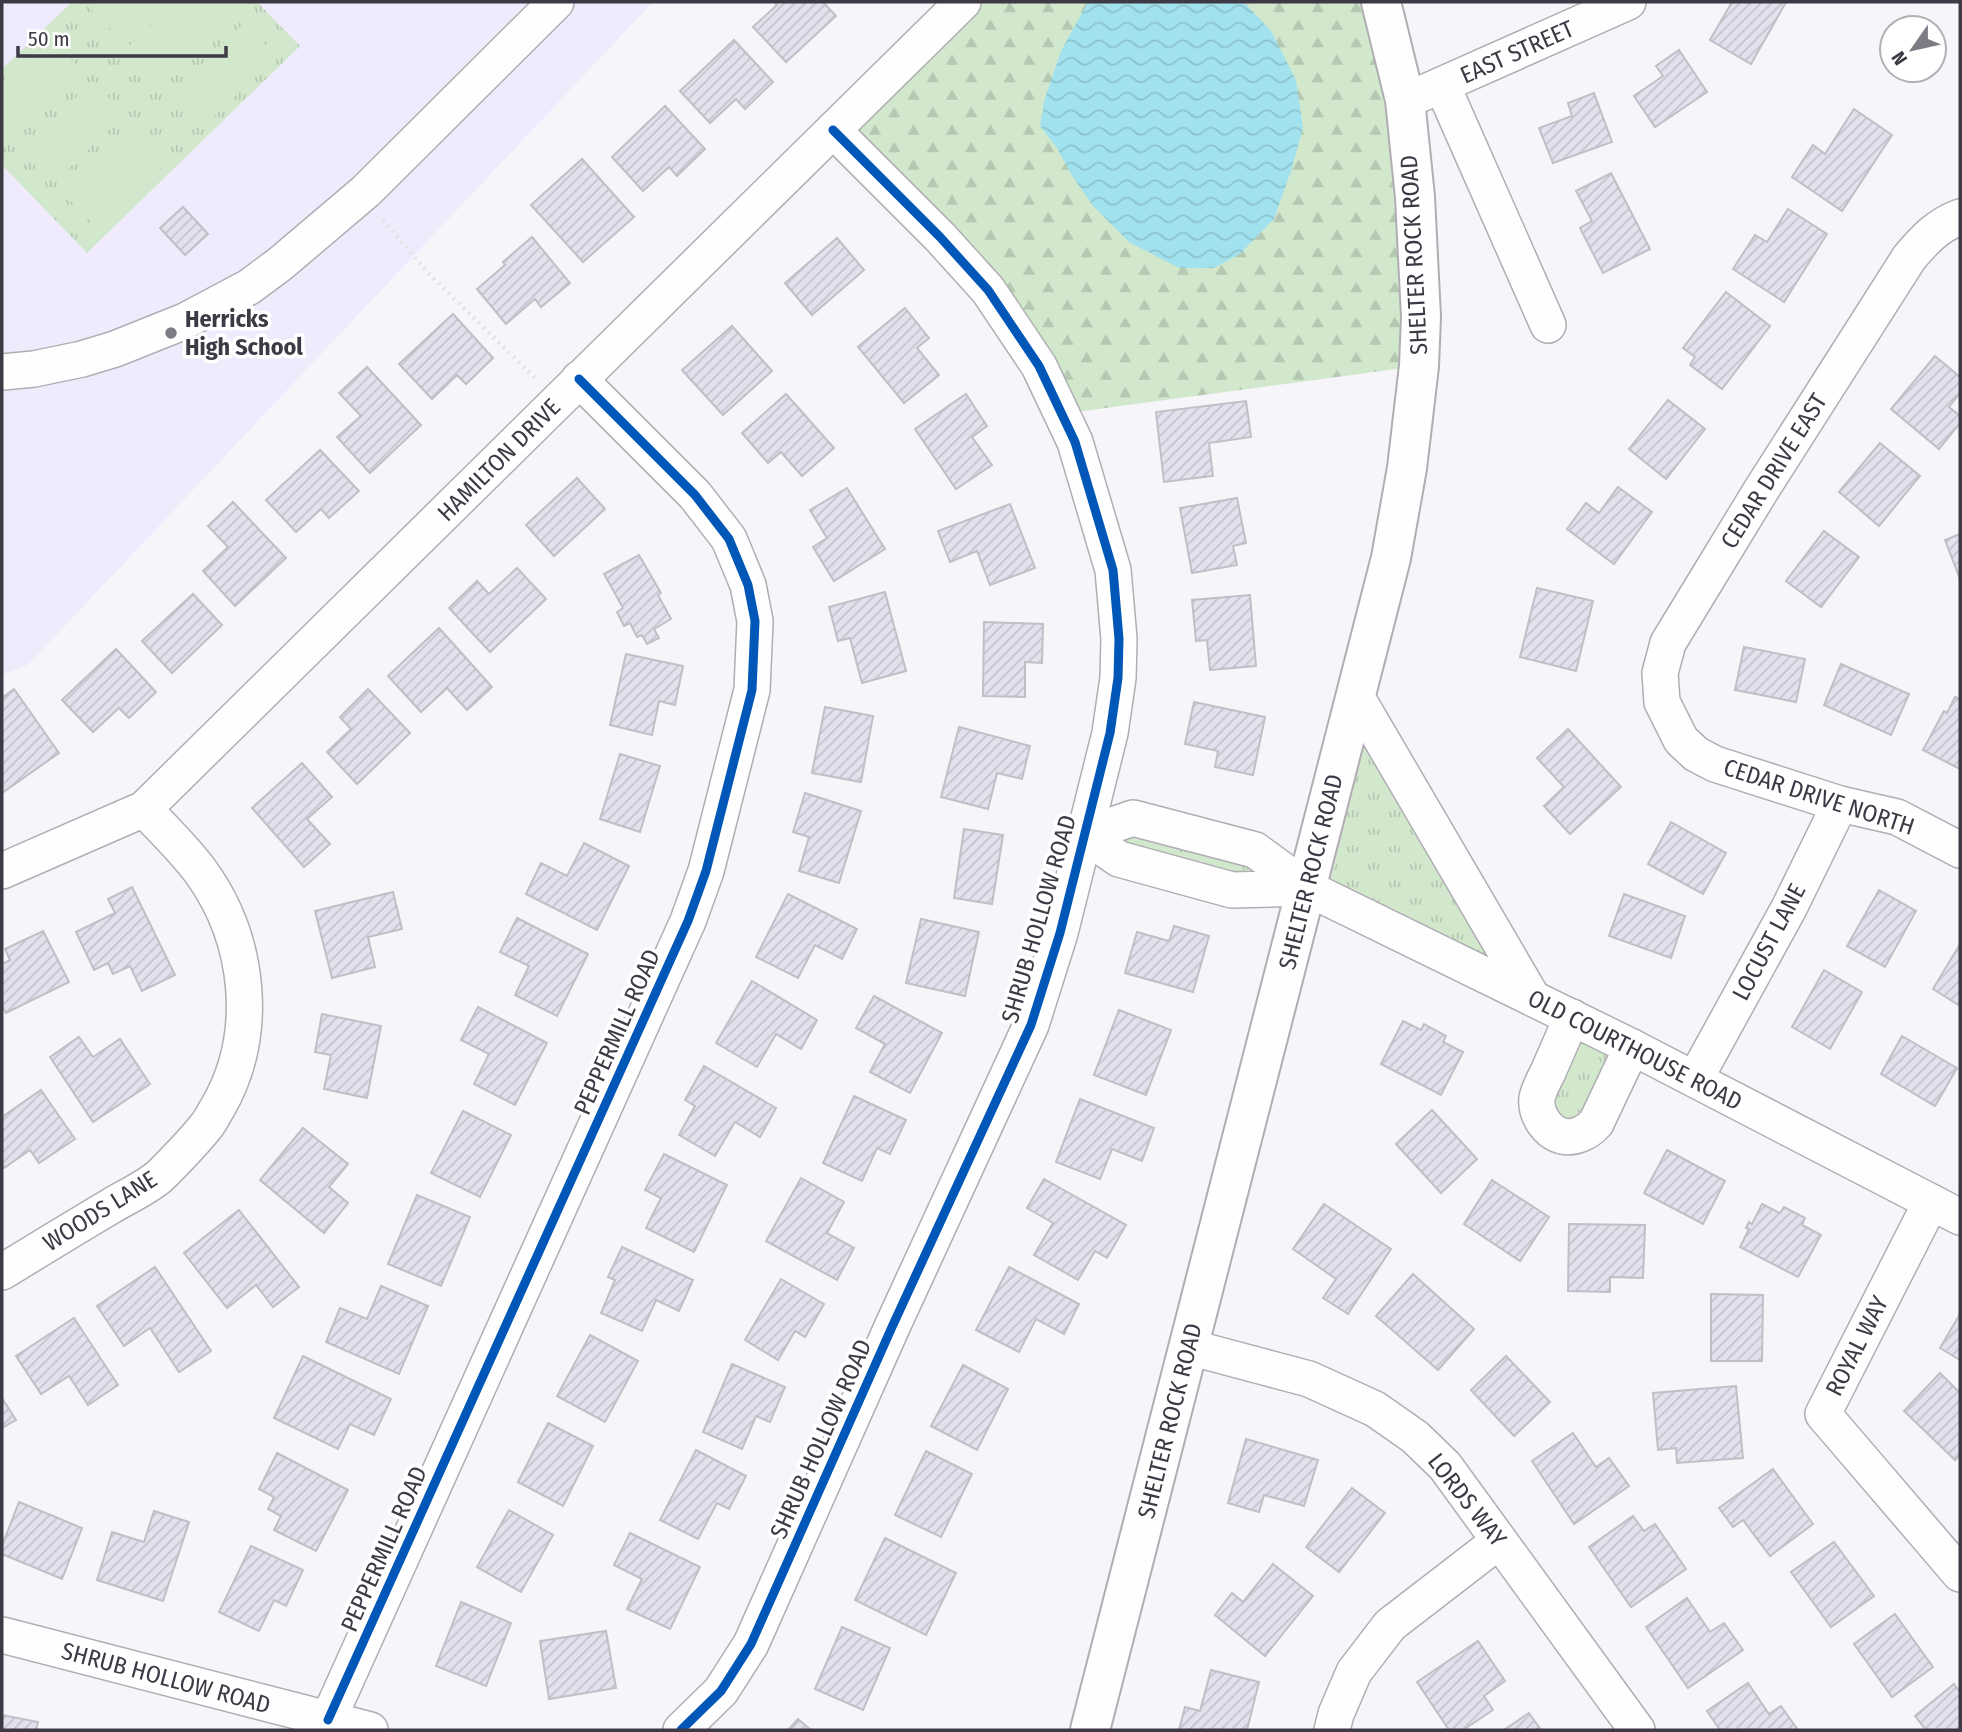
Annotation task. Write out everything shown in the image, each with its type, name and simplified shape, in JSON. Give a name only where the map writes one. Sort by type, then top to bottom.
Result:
[{"type":"main road","name":"SHELTER ROCK ROAD","points":[[1090,1730],[1391,558],[1407,468],[1419,366],[1421,317],[1416,197],[1405,100],[1381,2]]},
{"type":"street","points":[[2,372],[34,369],[115,349],[185,320],[249,287],[310,240],[366,191],[556,2]]},
{"type":"street","name":"HAMILTON DRIVE","points":[[2,870],[144,809],[963,2]]},
{"type":"street","name":"EAST STREET","points":[[1405,100],[1628,2]]},
{"type":"street","points":[[1442,85],[1548,325]]},
{"type":"street","name":"SHRUB HOLLOW ROAD","points":[[681,1730],[721,1691],[751,1644],[892,1327],[1031,1025],[1060,933],[1110,733],[1118,678],[1119,639],[1113,570],[1075,442],[1039,366],[988,290],[940,237],[832,130]]},
{"type":"street","name":"CEDAR DRIVE EAST","points":[[1681,740],[1661,702],[1660,673],[1668,643],[1760,492],[1909,258],[1926,238],[1953,220]]},
{"type":"street","name":"PEPPERMILL ROAD","points":[[328,1720],[688,921],[706,871],[752,690],[755,621],[748,585],[729,540],[695,495],[569,390]]},
{"type":"street","points":[[1356,696],[1532,998]]},
{"type":"street","name":"CEDAR DRIVE NORTH","points":[[1681,740],[1696,754],[1715,764],[1840,804],[1897,817],[1960,850]]},
{"type":"street","name":"LOCUST LANE","points":[[1695,1079],[1789,908],[1840,804]]},
{"type":"street","name":"WOODS LANE","points":[[2,1272],[158,1178],[208,1124],[228,1090],[236,1069],[242,1047],[243,975],[230,929],[202,873],[144,809]]},
{"type":"street","name":"OLD COURTHOUSE ROAD","points":[[1084,835],[1133,818],[1255,850],[1307,888],[1632,1047],[1946,1210]]},
{"type":"street","points":[[1572,1017],[1538,1096],[1538,1111],[1542,1120],[1557,1135],[1576,1136],[1596,1123],[1632,1047]]},
{"type":"street","name":"ROYAL WAY","points":[[1946,1210],[1844,1369],[1823,1414],[1960,1574]]},
{"type":"street","name":"LORDS WAY","points":[[1188,1347],[1309,1378],[1375,1409],[1415,1437],[1445,1466],[1637,1730]]},
{"type":"street","points":[[1332,1730],[1354,1672],[1390,1625],[1499,1541]]},
{"type":"street","name":"SHRUB HOLLOW ROAD","points":[[2,1635],[370,1730]]},
{"type":"path","points":[[383,220],[426,271],[569,390]]},
{"type":"shaded area","name":"Herricks High School","points":[[2,2],[653,2],[28,665],[2,675]]},
{"type":"green space","points":[[72,2],[257,2],[300,46],[87,253],[2,165],[2,69]]},
{"type":"green space","points":[[84,2],[150,2],[116,35]]},
{"type":"green space","points":[[175,2],[222,2],[232,11],[161,80],[128,47]]},
{"type":"green space","points":[[963,2],[1381,2],[1419,366],[1061,414],[1039,366],[833,130]]},
{"type":"green space","points":[[244,23],[276,56],[205,125],[173,92]]},
{"type":"green space","points":[[49,36],[81,69],[10,138],[2,130],[2,82]]},
{"type":"green space","points":[[93,81],[125,114],[54,183],[22,150]]},
{"type":"green space","points":[[137,127],[169,160],[98,229],[66,196]]},
{"type":"green space","points":[[1356,696],[1532,997],[1307,888],[1232,890],[1084,835],[1133,818],[1306,888]]},
{"type":"green space","points":[[1572,1017],[1632,1047],[1596,1123],[1542,1120]]},
{"type":"water","points":[[1088,2],[1244,2],[1271,31],[1296,80],[1303,128],[1274,219],[1240,254],[1214,268],[1179,268],[1129,242],[1093,206],[1040,126],[1045,98],[1061,51]]},
{"type":"building","points":[[774,2],[823,2],[836,16],[786,62],[753,27],[777,5]]},
{"type":"building","points":[[1732,2],[1786,2],[1751,64],[1710,40]]},
{"type":"building","points":[[734,40],[773,82],[745,109],[736,99],[710,123],[680,91]]},
{"type":"building","points":[[1679,50],[1707,92],[1655,127],[1634,96],[1663,76],[1656,66]]},
{"type":"building","points":[[1594,93],[1612,142],[1553,163],[1539,128],[1572,116],[1568,103]]},
{"type":"building","points":[[665,106],[705,149],[677,176],[669,167],[643,191],[612,157]]},
{"type":"building","points":[[1854,109],[1892,135],[1842,211],[1792,177],[1813,145],[1825,154]]},
{"type":"building","points":[[582,159],[634,217],[583,262],[531,205]]},
{"type":"building","points":[[1611,173],[1650,249],[1603,273],[1580,228],[1592,221],[1576,191]]},
{"type":"building","points":[[183,207],[208,234],[185,255],[160,228]]},
{"type":"building","points":[[1788,209],[1827,234],[1784,302],[1733,269],[1755,235],[1767,242]]},
{"type":"building","points":[[532,237],[570,283],[541,307],[535,299],[506,324],[477,289]]},
{"type":"building","points":[[837,238],[864,270],[812,315],[785,283]]},
{"type":"building","points":[[1726,292],[1770,326],[1722,389],[1690,365],[1695,357],[1683,348]]},
{"type":"building","points":[[905,308],[929,338],[917,348],[939,375],[904,403],[858,347]]},
{"type":"building","points":[[453,314],[493,358],[466,384],[457,375],[432,399],[399,364]]},
{"type":"building","points":[[732,326],[772,371],[723,415],[682,370]]},
{"type":"building","points":[[1935,356],[1960,377],[1960,393],[1949,407],[1960,416],[1960,423],[1939,449],[1891,409]]},
{"type":"building","points":[[367,367],[421,425],[370,473],[337,437],[361,416],[339,393]]},
{"type":"building","points":[[786,394],[834,448],[802,476],[781,452],[768,463],[742,433]]},
{"type":"building","points":[[966,394],[987,426],[972,437],[992,465],[956,489],[915,429]]},
{"type":"building","points":[[1668,400],[1705,429],[1666,479],[1629,449]]},
{"type":"building","points":[[1246,401],[1251,437],[1209,443],[1213,476],[1164,482],[1156,412]]},
{"type":"building","points":[[1880,443],[1920,476],[1879,526],[1839,492]]},
{"type":"building","points":[[320,450],[359,491],[329,518],[321,509],[296,532],[266,500]]},
{"type":"building","points":[[577,478],[605,509],[554,556],[526,525]]},
{"type":"building","points":[[1618,487],[1652,512],[1614,564],[1567,529],[1586,503],[1599,513]]},
{"type":"building","points":[[847,488],[885,549],[834,581],[813,547],[827,538],[810,510]]},
{"type":"building","points":[[1237,498],[1246,543],[1233,546],[1237,565],[1192,573],[1180,508]]},
{"type":"building","points":[[233,502],[286,558],[235,606],[203,571],[228,547],[208,526]]},
{"type":"building","points":[[1010,504],[1035,568],[990,585],[977,551],[950,562],[938,531]]},
{"type":"building","points":[[1824,531],[1859,557],[1821,607],[1786,581]]},
{"type":"building","points":[[1960,534],[1960,579],[1945,540]]},
{"type":"building","points":[[639,555],[661,593],[658,595],[671,619],[654,629],[659,638],[647,644],[642,635],[637,637],[630,623],[624,626],[617,612],[623,608],[604,574]]},
{"type":"building","points":[[517,568],[546,599],[490,652],[449,608],[477,581],[489,594]]},
{"type":"building","points":[[1537,588],[1593,601],[1576,671],[1520,657]]},
{"type":"building","points":[[885,592],[906,671],[862,683],[850,638],[838,641],[829,607]]},
{"type":"building","points":[[193,594],[222,625],[172,673],[142,641]]},
{"type":"building","points":[[1250,595],[1256,666],[1210,670],[1207,640],[1196,641],[1192,600]]},
{"type":"building","points":[[984,622],[1043,624],[1042,663],[1025,662],[1025,697],[983,696]]},
{"type":"building","points":[[439,628],[492,687],[467,710],[447,688],[421,712],[388,676]]},
{"type":"building","points":[[1744,647],[1805,659],[1796,702],[1735,690]]},
{"type":"building","points":[[116,649],[156,692],[129,718],[119,708],[93,732],[62,700]]},
{"type":"building","points":[[626,654],[683,666],[675,705],[659,701],[652,735],[610,725]]},
{"type":"building","points":[[1841,664],[1909,694],[1891,735],[1824,705]]},
{"type":"building","points":[[14,689],[59,753],[2,793],[2,698]]},
{"type":"building","points":[[368,689],[410,733],[357,784],[327,752],[351,729],[340,717]]},
{"type":"building","points":[[1955,697],[1960,699],[1960,769],[1923,750],[1944,711],[1947,713]]},
{"type":"building","points":[[1194,702],[1265,717],[1253,775],[1215,767],[1218,751],[1185,744]]},
{"type":"building","points":[[825,707],[873,716],[861,782],[812,773]]},
{"type":"building","points":[[959,727],[1030,746],[1022,779],[997,773],[988,809],[941,797]]},
{"type":"building","points":[[1568,729],[1621,787],[1570,834],[1544,806],[1564,787],[1537,758]]},
{"type":"building","points":[[620,754],[660,766],[640,832],[600,819]]},
{"type":"building","points":[[302,763],[332,797],[307,819],[330,844],[304,867],[252,808]]},
{"type":"building","points":[[805,793],[861,811],[839,883],[799,871],[809,837],[793,832]]},
{"type":"building","points":[[1671,822],[1726,853],[1703,894],[1648,864]]},
{"type":"building","points":[[964,829],[1003,835],[992,904],[954,898]]},
{"type":"building","points":[[584,843],[629,866],[597,930],[526,894],[541,863],[567,876]]},
{"type":"building","points":[[132,887],[175,975],[142,991],[130,966],[113,974],[108,963],[94,970],[76,932],[115,913],[108,899]]},
{"type":"building","points":[[1879,890],[1916,911],[1885,967],[1847,946]]},
{"type":"building","points":[[393,892],[402,929],[368,937],[375,967],[332,978],[315,911]]},
{"type":"building","points":[[788,894],[857,929],[842,959],[815,945],[798,978],[756,957]]},
{"type":"building","points":[[1624,894],[1685,916],[1671,958],[1609,936]]},
{"type":"building","points":[[517,918],[588,954],[557,1016],[515,995],[529,966],[500,952]]},
{"type":"building","points":[[921,919],[979,932],[965,996],[906,983]]},
{"type":"building","points":[[1174,926],[1209,936],[1193,992],[1125,973],[1137,932],[1169,941]]},
{"type":"building","points":[[43,931],[69,982],[6,1013],[2,1006],[2,964],[10,960],[5,949]]},
{"type":"building","points":[[1960,944],[1960,1006],[1933,989]]},
{"type":"building","points":[[1824,970],[1862,992],[1830,1049],[1792,1027]]},
{"type":"building","points":[[752,981],[817,1020],[801,1049],[776,1034],[757,1067],[716,1043]]},
{"type":"building","points":[[874,996],[942,1033],[910,1093],[870,1072],[885,1044],[856,1028]]},
{"type":"building","points":[[478,1007],[547,1043],[515,1105],[474,1084],[489,1054],[461,1040]]},
{"type":"building","points":[[1119,1010],[1171,1030],[1146,1095],[1094,1075]]},
{"type":"building","points":[[322,1014],[381,1026],[367,1098],[324,1089],[331,1055],[315,1052]]},
{"type":"building","points":[[1403,1021],[1421,1030],[1424,1024],[1446,1036],[1443,1042],[1463,1052],[1441,1095],[1381,1064]]},
{"type":"building","points":[[1902,1036],[1957,1068],[1935,1106],[1881,1074]]},
{"type":"building","points":[[79,1037],[93,1057],[120,1039],[150,1084],[93,1122],[50,1057]]},
{"type":"building","points":[[704,1066],[776,1108],[760,1137],[735,1122],[715,1156],[679,1135],[695,1106],[685,1100]]},
{"type":"building","points":[[41,1090],[75,1139],[39,1163],[30,1150],[4,1168],[2,1117]]},
{"type":"building","points":[[854,1096],[906,1120],[890,1154],[877,1148],[862,1181],[823,1163]]},
{"type":"building","points":[[1080,1099],[1154,1128],[1142,1161],[1112,1149],[1100,1179],[1056,1162]]},
{"type":"building","points":[[1432,1110],[1477,1159],[1441,1193],[1396,1144]]},
{"type":"building","points":[[463,1111],[511,1135],[480,1197],[431,1173]]},
{"type":"building","points":[[303,1128],[348,1164],[329,1187],[348,1203],[324,1233],[260,1180]]},
{"type":"building","points":[[1667,1150],[1725,1181],[1703,1224],[1644,1193]]},
{"type":"building","points":[[664,1154],[727,1185],[694,1252],[646,1228],[661,1198],[645,1190]]},
{"type":"building","points":[[801,1178],[844,1202],[827,1233],[854,1248],[837,1280],[766,1241]]},
{"type":"building","points":[[1044,1179],[1126,1225],[1107,1258],[1095,1251],[1078,1280],[1034,1255],[1053,1223],[1027,1208]]},
{"type":"building","points":[[1492,1180],[1549,1217],[1520,1261],[1464,1224]]},
{"type":"building","points":[[417,1195],[470,1217],[441,1286],[388,1264]]},
{"type":"building","points":[[1324,1204],[1391,1249],[1348,1314],[1323,1298],[1336,1279],[1293,1249]]},
{"type":"building","points":[[1762,1204],[1780,1213],[1784,1207],[1805,1218],[1802,1225],[1821,1235],[1798,1277],[1740,1247],[1749,1229],[1746,1228],[1749,1222],[1752,1224]]},
{"type":"building","points":[[239,1210],[299,1287],[273,1307],[256,1285],[227,1308],[184,1253]]},
{"type":"building","points":[[1569,1224],[1645,1225],[1643,1278],[1610,1277],[1610,1292],[1568,1291]]},
{"type":"building","points":[[622,1247],[693,1280],[679,1311],[656,1300],[642,1331],[601,1313],[615,1280],[608,1277]]},
{"type":"building","points":[[155,1267],[211,1351],[179,1372],[150,1328],[124,1346],[97,1306]]},
{"type":"building","points":[[1009,1267],[1079,1304],[1064,1334],[1036,1319],[1019,1352],[976,1330]]},
{"type":"building","points":[[1413,1274],[1474,1329],[1438,1370],[1376,1316]]},
{"type":"building","points":[[781,1279],[824,1304],[805,1337],[795,1331],[778,1360],[745,1340]]},
{"type":"building","points":[[381,1286],[428,1306],[399,1374],[326,1342],[340,1308],[367,1319]]},
{"type":"building","points":[[1711,1294],[1763,1295],[1762,1361],[1711,1361]]},
{"type":"building","points":[[1960,1314],[1960,1360],[1940,1348]]},
{"type":"building","points":[[74,1318],[118,1385],[88,1405],[69,1376],[41,1394],[16,1356]]},
{"type":"building","points":[[590,1335],[638,1361],[605,1422],[557,1396]]},
{"type":"building","points":[[303,1356],[391,1399],[374,1435],[350,1424],[338,1449],[274,1418]]},
{"type":"building","points":[[1506,1356],[1550,1402],[1514,1436],[1471,1390]]},
{"type":"building","points":[[732,1364],[785,1387],[770,1422],[756,1416],[742,1449],[703,1432]]},
{"type":"building","points":[[963,1365],[1008,1389],[977,1450],[931,1426]]},
{"type":"building","points":[[1940,1373],[1960,1393],[1960,1455],[1955,1460],[1904,1411]]},
{"type":"building","points":[[1736,1386],[1743,1458],[1677,1463],[1676,1448],[1658,1450],[1653,1393]]},
{"type":"building","points":[[2,1398],[16,1420],[2,1428]]},
{"type":"building","points":[[548,1423],[593,1446],[563,1506],[518,1482]]},
{"type":"building","points":[[1573,1433],[1596,1467],[1609,1458],[1629,1486],[1574,1524],[1532,1461]]},
{"type":"building","points":[[1246,1439],[1318,1460],[1304,1506],[1264,1495],[1259,1512],[1228,1503]]},
{"type":"building","points":[[696,1450],[746,1476],[729,1509],[717,1503],[698,1539],[660,1520]]},
{"type":"building","points":[[926,1451],[972,1474],[941,1537],[895,1515]]},
{"type":"building","points":[[277,1453],[348,1490],[316,1551],[274,1530],[281,1516],[268,1509],[274,1497],[259,1489]]},
{"type":"building","points":[[1773,1469],[1813,1524],[1770,1556],[1743,1520],[1733,1527],[1719,1508]]},
{"type":"building","points":[[1352,1488],[1385,1513],[1339,1572],[1306,1547]]},
{"type":"building","points":[[19,1502],[82,1528],[62,1579],[2,1554],[2,1546]]},
{"type":"building","points":[[509,1510],[553,1535],[521,1592],[477,1567]]},
{"type":"building","points":[[154,1511],[189,1522],[163,1601],[97,1580],[112,1532],[144,1542]]},
{"type":"building","points":[[1633,1516],[1644,1531],[1655,1524],[1686,1569],[1631,1607],[1589,1547]]},
{"type":"building","points":[[630,1533],[700,1567],[670,1629],[627,1609],[642,1579],[614,1565]]},
{"type":"building","points":[[885,1538],[956,1573],[926,1635],[855,1600]]},
{"type":"building","points":[[1834,1542],[1874,1596],[1831,1627],[1791,1572]]},
{"type":"building","points":[[251,1546],[303,1570],[286,1606],[274,1600],[259,1631],[219,1612]]},
{"type":"building","points":[[1273,1564],[1313,1596],[1265,1656],[1215,1615],[1232,1593],[1243,1602]]},
{"type":"building","points":[[1687,1598],[1710,1632],[1724,1623],[1743,1650],[1688,1688],[1646,1627]]},
{"type":"building","points":[[461,1602],[511,1623],[486,1686],[436,1666]]},
{"type":"building","points":[[1895,1614],[1933,1667],[1892,1697],[1854,1644]]},
{"type":"building","points":[[842,1627],[890,1648],[863,1710],[815,1689]]},
{"type":"building","points":[[606,1631],[616,1688],[549,1699],[540,1641]]},
{"type":"building","points":[[1478,1641],[1505,1681],[1484,1696],[1493,1710],[1463,1730],[1449,1730],[1417,1682]]},
{"type":"building","points":[[1211,1670],[1259,1682],[1247,1730],[1179,1730],[1185,1707],[1200,1711]]},
{"type":"building","points":[[1748,1683],[1769,1714],[1781,1706],[1798,1730],[1720,1730],[1707,1711]]},
{"type":"building","points":[[1954,1684],[1960,1692],[1960,1730],[1926,1730],[1915,1716]]},
{"type":"building","points":[[1529,1713],[1541,1730],[1504,1730]]},
{"type":"building","points":[[2,1715],[38,1722],[36,1730],[2,1730]]},
{"type":"building","points":[[798,1719],[811,1730],[788,1730]]},
{"type":"cycle path","points":[[681,1730],[721,1691],[751,1644],[892,1327],[1031,1025],[1060,933],[1110,733],[1118,678],[1119,639],[1113,570],[1075,442],[1039,366],[988,290],[940,237],[833,130]]},
{"type":"cycle path","points":[[328,1720],[688,921],[706,871],[752,690],[755,621],[748,585],[729,539],[695,495],[579,379]]},
{"type":"place","name":"Herricks High School","points":[[171,333]]}]
